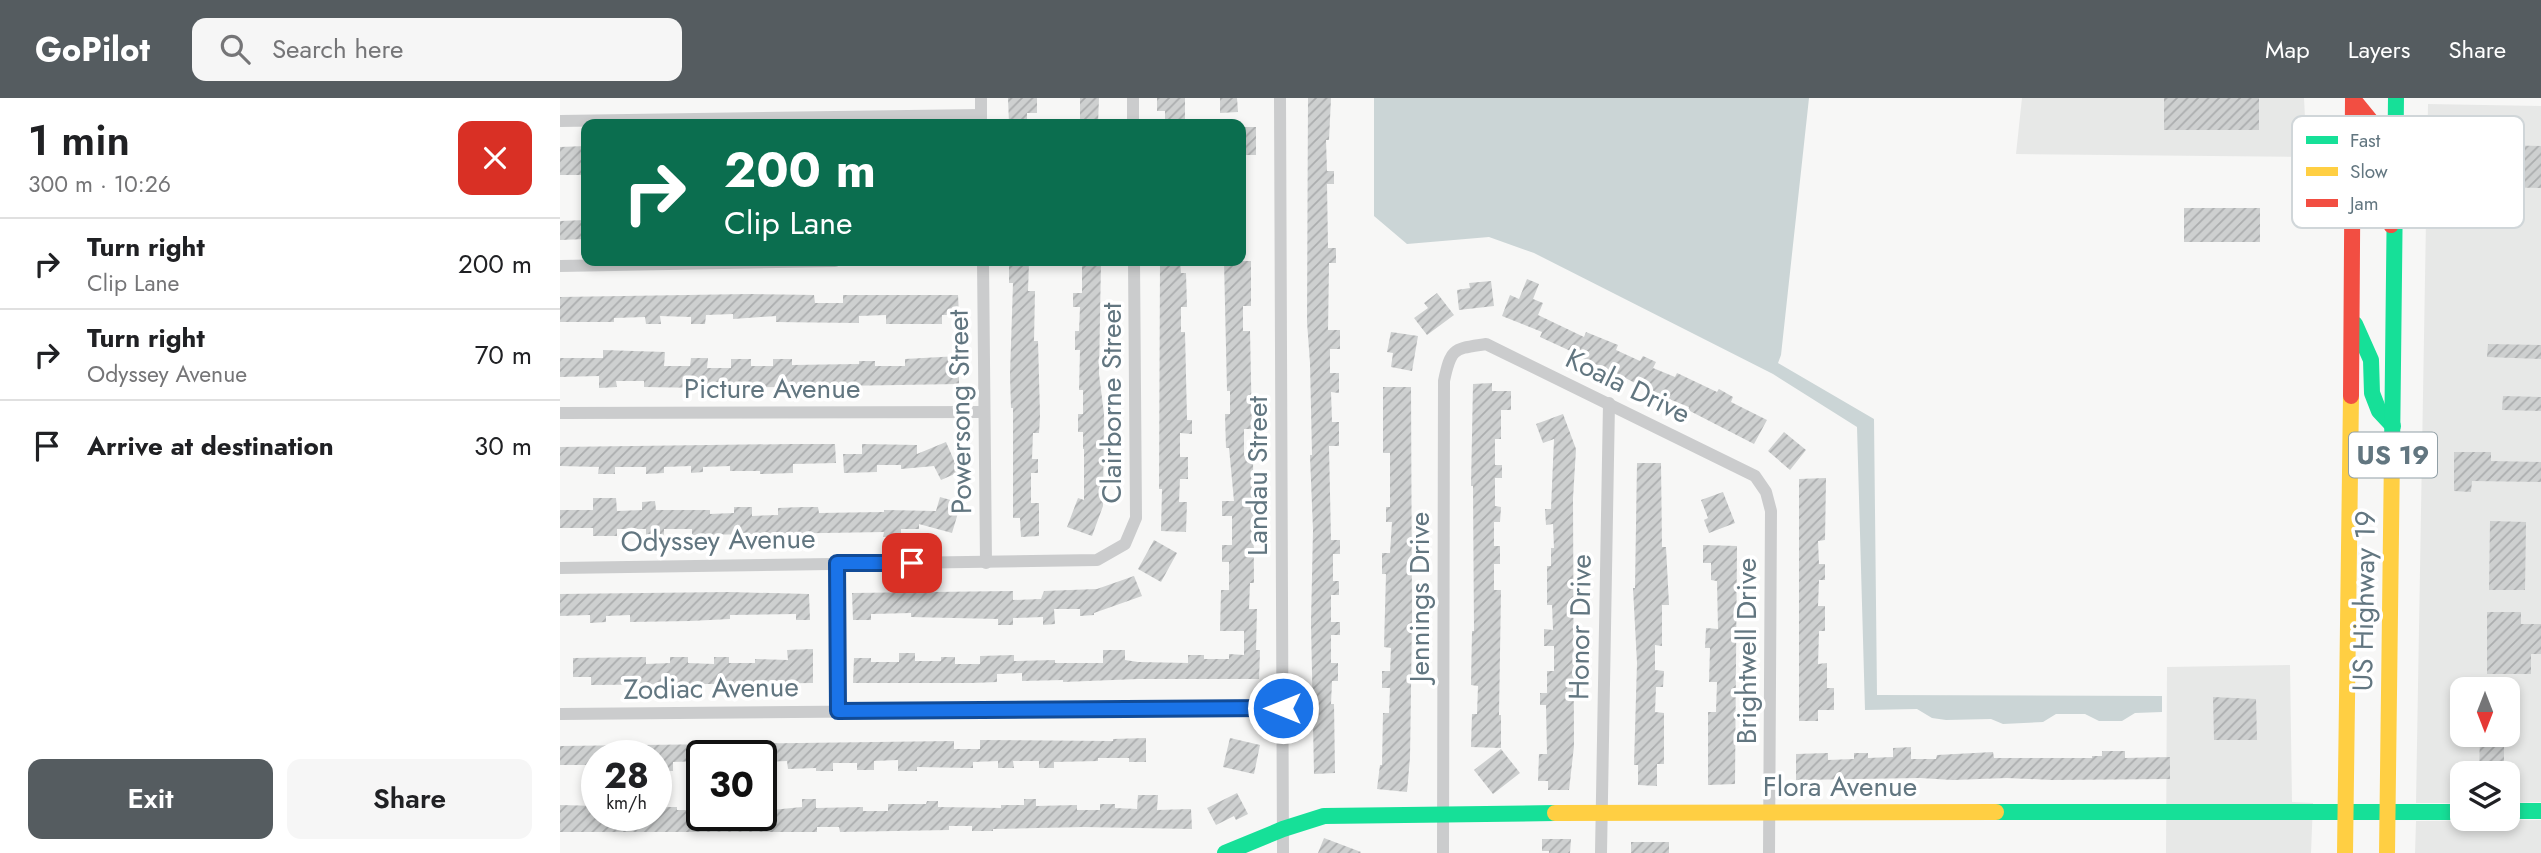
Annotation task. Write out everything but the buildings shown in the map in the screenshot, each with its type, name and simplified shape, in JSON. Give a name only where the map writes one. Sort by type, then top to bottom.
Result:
[{"type":"main road","name":"US Highway 19","points":[[2396,98],[2396,116]]},
{"type":"main road","points":[[2353,99],[2367,116]]},
{"type":"main road","name":"US Highway 19","points":[[2345,853],[2352,228]]},
{"type":"main road","points":[[2392,228],[2395,234]]},
{"type":"main road","name":"US Highway 19","points":[[2387,853],[2395,228]]},
{"type":"main road","points":[[2352,318],[2371,360],[2372,393],[2379,411],[2393,426]]},
{"type":"main road","points":[[2520,811],[2541,811]]},
{"type":"main road","name":"Flora Avenue","points":[[1225,853],[1283,829],[1324,816],[1443,813],[2450,812]]},
{"type":"street","points":[[981,98],[981,119]]},
{"type":"street","points":[[1133,98],[1133,119]]},
{"type":"street","name":"Landau Street","points":[[1280,98],[1283,853]]},
{"type":"street","points":[[560,121],[581,121]]},
{"type":"street","points":[[560,267],[606,266]]},
{"type":"street","name":"Powersong Street","points":[[983,266],[986,563]]},
{"type":"street","name":"Clairborne Street","points":[[1125,544],[1136,518],[1134,266]]},
{"type":"street","name":"Koala Drive","points":[[1460,348],[1486,344],[1755,476],[1766,492]]},
{"type":"street","name":"Jennings Drive","points":[[1443,853],[1444,381],[1449,357],[1460,348]]},
{"type":"street","name":"Honor Drive","points":[[1601,853],[1609,403]]},
{"type":"street","name":"Picture Avenue","points":[[560,413],[984,412]]},
{"type":"street","name":"Brightwell Drive","points":[[1766,492],[1770,511],[1769,853]]},
{"type":"street","name":"Odyssey Avenue","points":[[560,568],[1097,560],[1125,544]]},
{"type":"street","points":[[837,563],[838,711]]},
{"type":"street","name":"Zodiac Avenue","points":[[560,714],[1283,708]]},
{"type":"shaded area","points":[[1374,98],[1809,98],[1778,363],[1874,419],[1877,695],[2162,696],[2162,712],[2135,713],[2122,721],[2099,721],[2085,714],[2056,714],[2043,722],[2003,724],[1991,719],[1932,718],[1917,709],[1865,710],[1857,427],[1773,374],[1534,253],[1489,237],[1407,244],[1374,216]]},
{"type":"shaded area","points":[[2022,98],[2304,98],[2305,116],[2292,116],[2292,157],[2016,154]]},
{"type":"shaded area","points":[[2428,104],[2541,106],[2541,802],[2520,803],[2520,761],[2450,761],[2450,803],[2416,803],[2426,228],[2524,228],[2524,116],[2428,116]]},
{"type":"shaded area","points":[[2290,665],[2292,802],[2313,803],[2311,853],[2166,853],[2167,667]]},
{"type":"shaded area","points":[[2520,820],[2541,820],[2541,853],[2415,853],[2416,821],[2450,821],[2450,831],[2520,831]]},
{"type":"traffic: fast","points":[[2396,98],[2396,116]]},
{"type":"traffic: fast","points":[[2392,453],[2395,228]]},
{"type":"traffic: fast","points":[[2355,324],[2371,360],[2372,393],[2379,411],[2393,426]]},
{"type":"traffic: fast","points":[[2520,811],[2541,811]]},
{"type":"traffic: fast","points":[[1996,812],[2450,812]]},
{"type":"traffic: fast","points":[[1225,853],[1283,829],[1324,816],[1555,813]]},
{"type":"traffic: slow","points":[[2345,853],[2351,396]]},
{"type":"traffic: slow","points":[[2387,853],[2392,453]]},
{"type":"traffic: slow","points":[[1555,813],[1996,812]]},
{"type":"traffic: jam","points":[[2353,98],[2353,116]]},
{"type":"traffic: jam","points":[[2353,99],[2367,116]]},
{"type":"traffic: jam","points":[[2351,396],[2352,228]]},
{"type":"route","points":[[912,563],[837,563],[838,711],[1283,708]]}]
